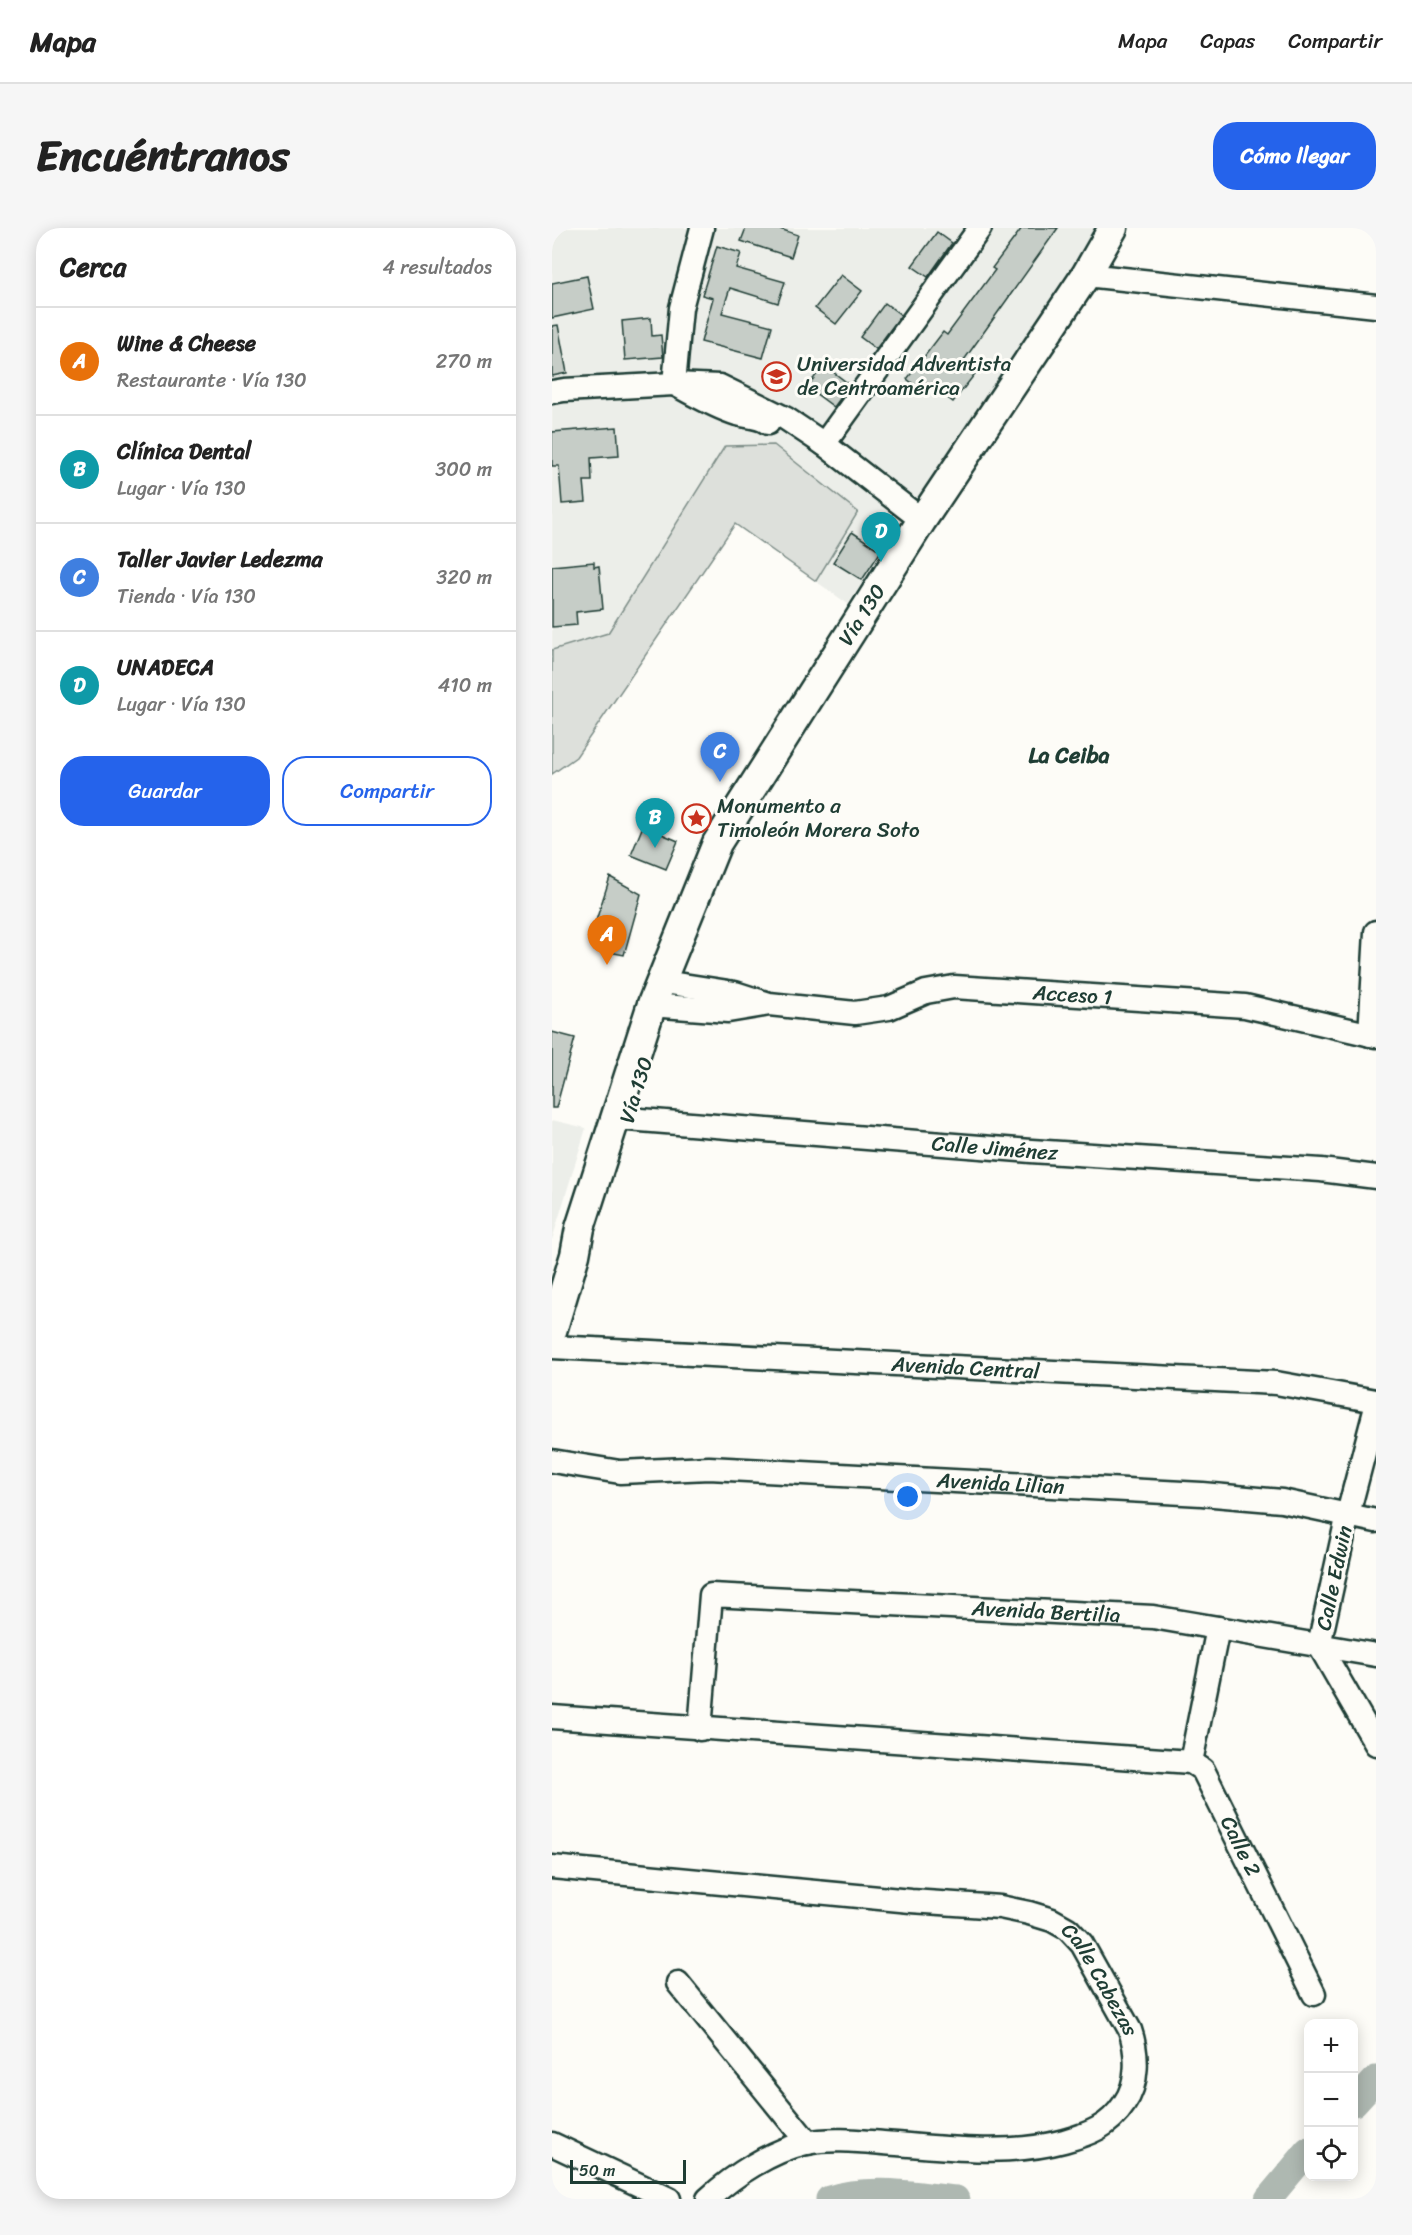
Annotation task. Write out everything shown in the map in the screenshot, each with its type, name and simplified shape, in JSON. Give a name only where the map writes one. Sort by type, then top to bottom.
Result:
[{"type":"main road","name":"Vía 130","points":[[552,1331],[575,1255],[593,1230],[652,1004],[717,843],[919,524],[1086,275],[1113,228]]},
{"type":"main road","name":"Vía 130","points":[[621,1119],[667,995],[687,921]]},
{"type":"street","points":[[674,384],[681,308],[702,228]]},
{"type":"street","points":[[824,444],[980,228]]},
{"type":"street","points":[[1086,275],[1376,306]]},
{"type":"street","points":[[674,384],[736,414],[762,418],[919,524]]},
{"type":"street","points":[[552,392],[674,384],[720,386],[785,418],[824,444],[919,524]]},
{"type":"street","points":[[1373,1035],[1376,932]]},
{"type":"street","name":"Acceso 1","points":[[667,995],[728,1011],[769,1004],[855,1013],[889,1008],[926,992],[954,987],[1245,1006],[1373,1035]]},
{"type":"street","name":"Calle Jiménez","points":[[621,1119],[827,1133],[1031,1151],[1321,1170],[1376,1177]]},
{"type":"street","name":"Avenida Central","points":[[552,1347],[1276,1383],[1376,1401]]},
{"type":"street","name":"Calle Edwin","points":[[1319,1645],[1348,1514],[1376,1407]]},
{"type":"street","name":"Avenida Lilian","points":[[552,1461],[620,1472],[709,1468],[1202,1494],[1282,1501],[1376,1521]]},
{"type":"street","name":"Avenida Bertilia","points":[[700,1729],[711,1595],[1153,1617],[1376,1654]]},
{"type":"street","points":[[552,1717],[1191,1762],[1218,1628]]},
{"type":"street","points":[[1319,1645],[1376,1744]]},
{"type":"street","name":"Calle 2","points":[[1191,1762],[1203,1770],[1314,1994]]},
{"type":"street","name":"Calle Cabezas","points":[[552,1867],[899,1900],[1000,1907],[1029,1913],[1052,1920],[1068,1929],[1082,1944],[1130,2030],[1136,2059],[1129,2097],[1116,2115],[1100,2129],[1078,2137],[1023,2149],[1001,2150],[860,2141],[808,2143],[788,2148],[750,2168],[708,2199]]},
{"type":"street","points":[[678,1983],[808,2143]]},
{"type":"street","points":[[552,2144],[669,2199]]},
{"type":"shaded area","name":"Universidad Adventista de Centroamérica","points":[[552,228],[1098,228],[848,604],[735,524],[576,757],[552,774]]},
{"type":"shaded area","points":[[774,445],[858,512],[816,581],[735,524],[576,757],[552,774],[552,650],[608,633],[725,446]]},
{"type":"shaded area","points":[[552,1120],[586,1128],[552,1240]]},
{"type":"building","points":[[746,228],[777,228],[798,235],[791,257],[741,241]]},
{"type":"building","points":[[1022,228],[1058,228],[964,360],[978,370],[953,402],[926,382],[921,390],[907,379],[943,332],[947,335],[995,270],[992,268]]},
{"type":"building","points":[[937,232],[952,243],[928,277],[912,266]]},
{"type":"building","points":[[717,246],[741,253],[736,268],[785,282],[778,303],[730,288],[722,313],[772,326],[763,358],[701,342],[713,298],[702,295]]},
{"type":"building","points":[[841,275],[862,291],[836,324],[815,308]]},
{"type":"building","points":[[587,276],[594,309],[552,318],[552,283]]},
{"type":"building","points":[[885,303],[901,315],[876,349],[860,337]]},
{"type":"building","points":[[651,318],[652,336],[661,335],[663,357],[625,360],[622,321]]},
{"type":"building","points":[[558,325],[567,373],[552,376],[552,326]]},
{"type":"building","points":[[824,365],[850,385],[834,407],[807,387]]},
{"type":"building","points":[[617,427],[619,456],[591,458],[592,481],[584,481],[586,502],[562,504],[559,466],[552,466],[552,432]]},
{"type":"building","points":[[852,532],[881,551],[862,580],[833,562]]},
{"type":"building","points":[[594,562],[594,567],[599,566],[603,609],[576,612],[577,625],[552,627],[552,566]]},
{"type":"building","points":[[643,826],[678,841],[666,869],[631,855]]},
{"type":"building","points":[[610,877],[641,894],[624,955],[594,949],[600,931],[593,930]]},
{"type":"building","points":[[552,1032],[575,1038],[556,1108],[552,1108]]},
{"type":"waterway","points":[[1358,2099],[1376,2079]]},
{"type":"waterway","points":[[1268,2199],[1304,2156]]},
{"type":"waterway","points":[[829,2199],[876,2192],[956,2199]]},
{"type":"place","name":"Universidad Adventista de Centroamérica","points":[[776,376]]},
{"type":"place","name":"UNADECA","points":[[881,562]]},
{"type":"place","name":"Taller Javier Ledezma","points":[[720,782]]},
{"type":"place","name":"Monumento a Timoleón Morera Soto","points":[[696,818]]},
{"type":"place","name":"Clínica Dental","points":[[655,848]]},
{"type":"place","name":"Wine & Cheese","points":[[607,965]]},
{"type":"district","name":"La Ceiba","points":[[1069,755]]}]
